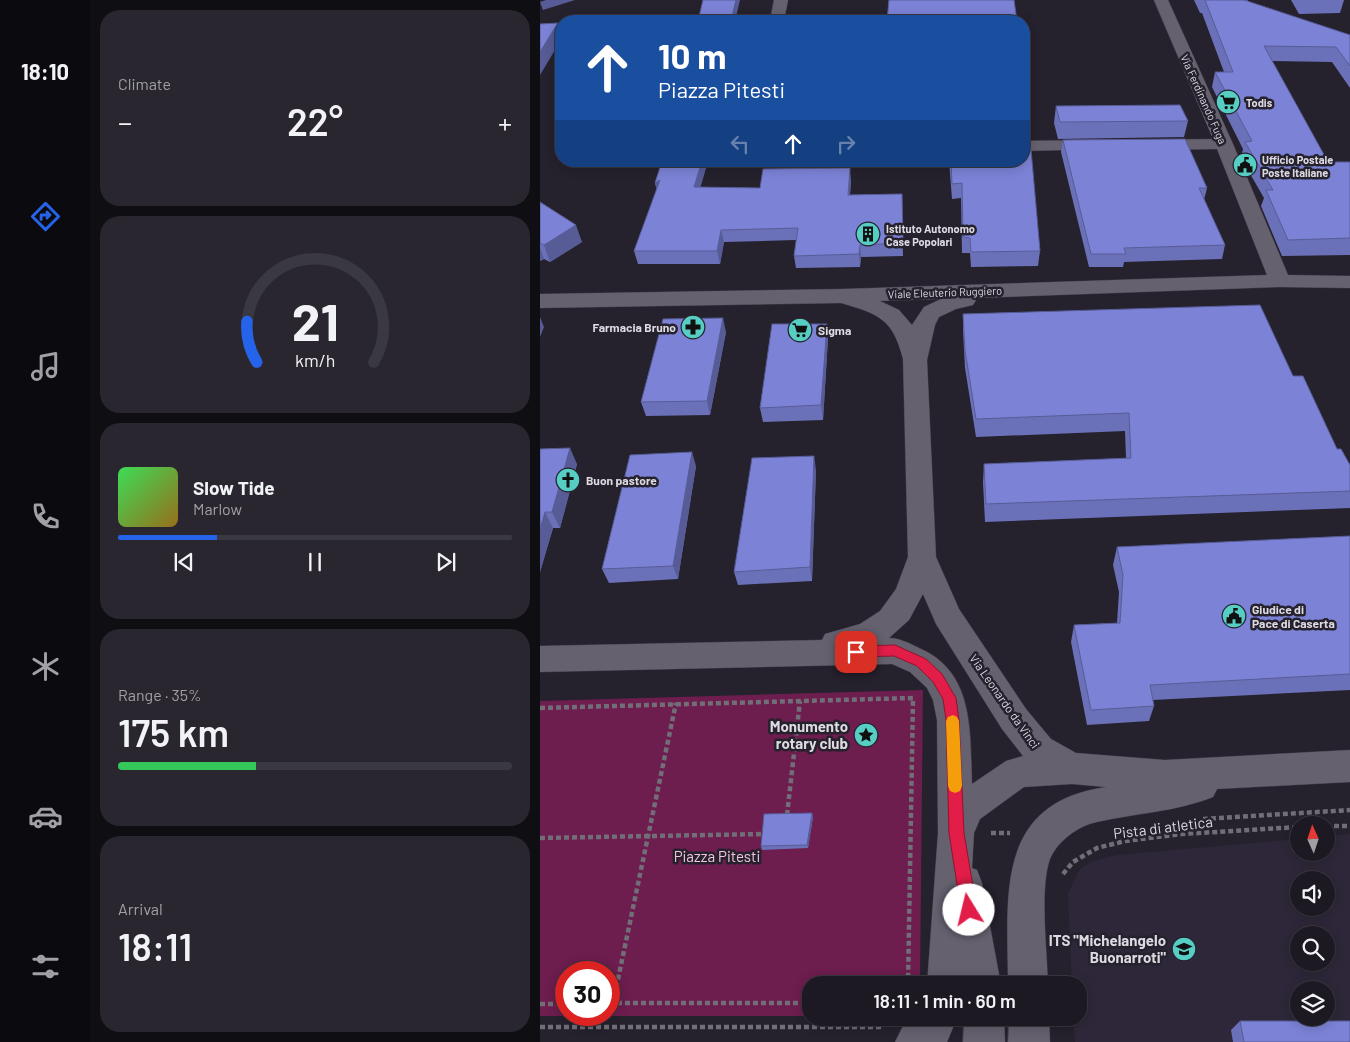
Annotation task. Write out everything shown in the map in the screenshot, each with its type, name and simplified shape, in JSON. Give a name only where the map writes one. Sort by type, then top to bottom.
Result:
[{"type":"street","points":[[779,15],[781,0]]},
{"type":"street","name":"Via Ferdinando Fuga","points":[[1161,0],[1224,144],[1280,282]]},
{"type":"street","points":[[1030,146],[1224,144]]},
{"type":"street","name":"Viale Eleuterio Ruggiero","points":[[540,301],[843,296],[1280,282],[1350,282]]},
{"type":"street","name":"Via Leonardo da Vinci","points":[[916,360],[924,320],[937,306],[1008,290]]},
{"type":"street","name":"Via Leonardo da Vinci","points":[[799,653],[871,633],[892,620],[915,582],[922,557],[916,360],[912,340],[901,322],[882,309],[843,296]]},
{"type":"street","name":"Via Leonardo da Vinci","points":[[922,557],[947,615],[1014,719],[1039,750],[1072,768],[1165,776],[1350,766]]},
{"type":"street","points":[[540,659],[895,651],[921,662],[938,678],[949,698],[953,720],[956,833],[948,976]]},
{"type":"street","points":[[980,976],[956,833],[958,823],[968,807],[1018,772],[1072,768]]},
{"type":"street","points":[[1028,976],[1027,891],[1032,857],[1047,832],[1069,814],[1096,805],[1176,794],[1245,772]]},
{"type":"street","points":[[905,1035],[934,1026]]},
{"type":"street","points":[[984,1026],[984,1042]]},
{"type":"street","points":[[1029,1026],[1029,1042]]},
{"type":"path","points":[[540,708],[913,698],[908,976]]},
{"type":"path","points":[[786,824],[800,701]]},
{"type":"path","points":[[620,961],[676,703]]},
{"type":"path","points":[[1335,826],[1350,826]]},
{"type":"path","name":"Pista di atletica","points":[[1060,878],[1073,862],[1097,848],[1125,841],[1182,834],[1290,828]]},
{"type":"path","points":[[540,838],[765,834]]},
{"type":"path","points":[[620,1003],[802,1003]]},
{"type":"path","points":[[540,1004],[555,1004]]},
{"type":"path","points":[[540,1027],[905,1035]]},
{"type":"shaded area","name":"ITS \"Michelangelo Buonarroti\"","points":[[1350,834],[1350,1042],[1075,1042],[1074,1026],[1087,1026],[1087,976],[1072,976],[1068,893],[1080,869],[1093,861],[1117,855],[1290,840],[1290,861],[1335,861],[1335,835]]},
{"type":"green space","name":"Piazza Pitesti","points":[[923,690],[920,976],[802,976],[802,1016],[620,1016],[620,961],[555,961],[555,1016],[540,1016],[540,701]]},
{"type":"building","points":[[703,0],[736,0],[732,15],[699,15]]},
{"type":"building","points":[[889,0],[1014,0],[1016,15],[888,15]]},
{"type":"building","points":[[1205,0],[1244,0],[1350,35],[1350,66],[1336,47],[1264,46],[1328,162],[1350,162],[1350,238],[1288,240],[1266,190],[1273,190],[1245,142],[1252,141],[1215,72],[1233,72]]},
{"type":"building","points":[[555,23],[555,28],[540,52],[540,24]]},
{"type":"building","points":[[1180,105],[1188,121],[1060,122],[1056,106]]},
{"type":"building","points":[[1030,138],[1040,251],[971,252],[970,238],[963,237],[962,183],[952,184],[951,167],[1030,167]]},
{"type":"building","points":[[1185,139],[1207,188],[1199,188],[1225,245],[1124,248],[1126,254],[1091,254],[1063,140]]},
{"type":"building","points":[[660,167],[700,167],[694,187],[760,188],[763,169],[850,168],[848,195],[902,194],[903,243],[860,245],[859,254],[794,256],[798,228],[721,230],[717,251],[634,251],[660,180],[655,183]]},
{"type":"building","points":[[540,202],[576,225],[544,245],[540,243]]},
{"type":"building","points":[[1260,305],[1293,376],[1303,376],[1337,449],[1341,449],[1350,465],[1350,491],[986,504],[984,464],[1131,458],[1129,413],[976,419],[965,350],[963,314]]},
{"type":"building","points":[[723,318],[707,401],[641,402],[663,319]]},
{"type":"building","points":[[772,324],[827,324],[821,405],[760,408]]},
{"type":"building","points":[[570,448],[552,512],[545,512],[540,529],[540,449]]},
{"type":"building","points":[[692,452],[673,566],[602,569],[630,455]]},
{"type":"building","points":[[814,456],[810,567],[734,572],[752,458]]},
{"type":"building","name":"Giudice di Pace di Caserta","points":[[1350,536],[1350,674],[1150,685],[1154,706],[1091,710],[1074,625],[1120,623],[1123,575],[1117,547]]},
{"type":"building","points":[[812,813],[807,845],[761,846],[764,814]]},
{"type":"building","points":[[1240,1021],[1290,1021],[1290,1026],[1335,1026],[1335,1021],[1350,1021],[1350,1042],[1244,1042]]},
{"type":"slow traffic","points":[[953,721],[955,786]]},
{"type":"place","name":"Todis","points":[[1228,102]]},
{"type":"place","name":"Ufficio Postale Poste Italiane","points":[[1245,165]]},
{"type":"place","name":"Istituto Autonomo Case Popolari","points":[[868,234]]},
{"type":"place","name":"Farmacia Bruno","points":[[693,327]]},
{"type":"place","name":"Sigma","points":[[800,330]]},
{"type":"place","name":"Buon pastore","points":[[568,480]]},
{"type":"place","name":"Giudice di Pace di Caserta","points":[[1234,616]]},
{"type":"place","name":"Monumento rotary club","points":[[866,735]]},
{"type":"place","name":"ITS \"Michelangelo Buonarroti\"","points":[[1184,949]]},
{"type":"route","points":[[856,652],[895,651],[921,662],[938,678],[949,698],[953,720],[956,833],[969,910]]}]
